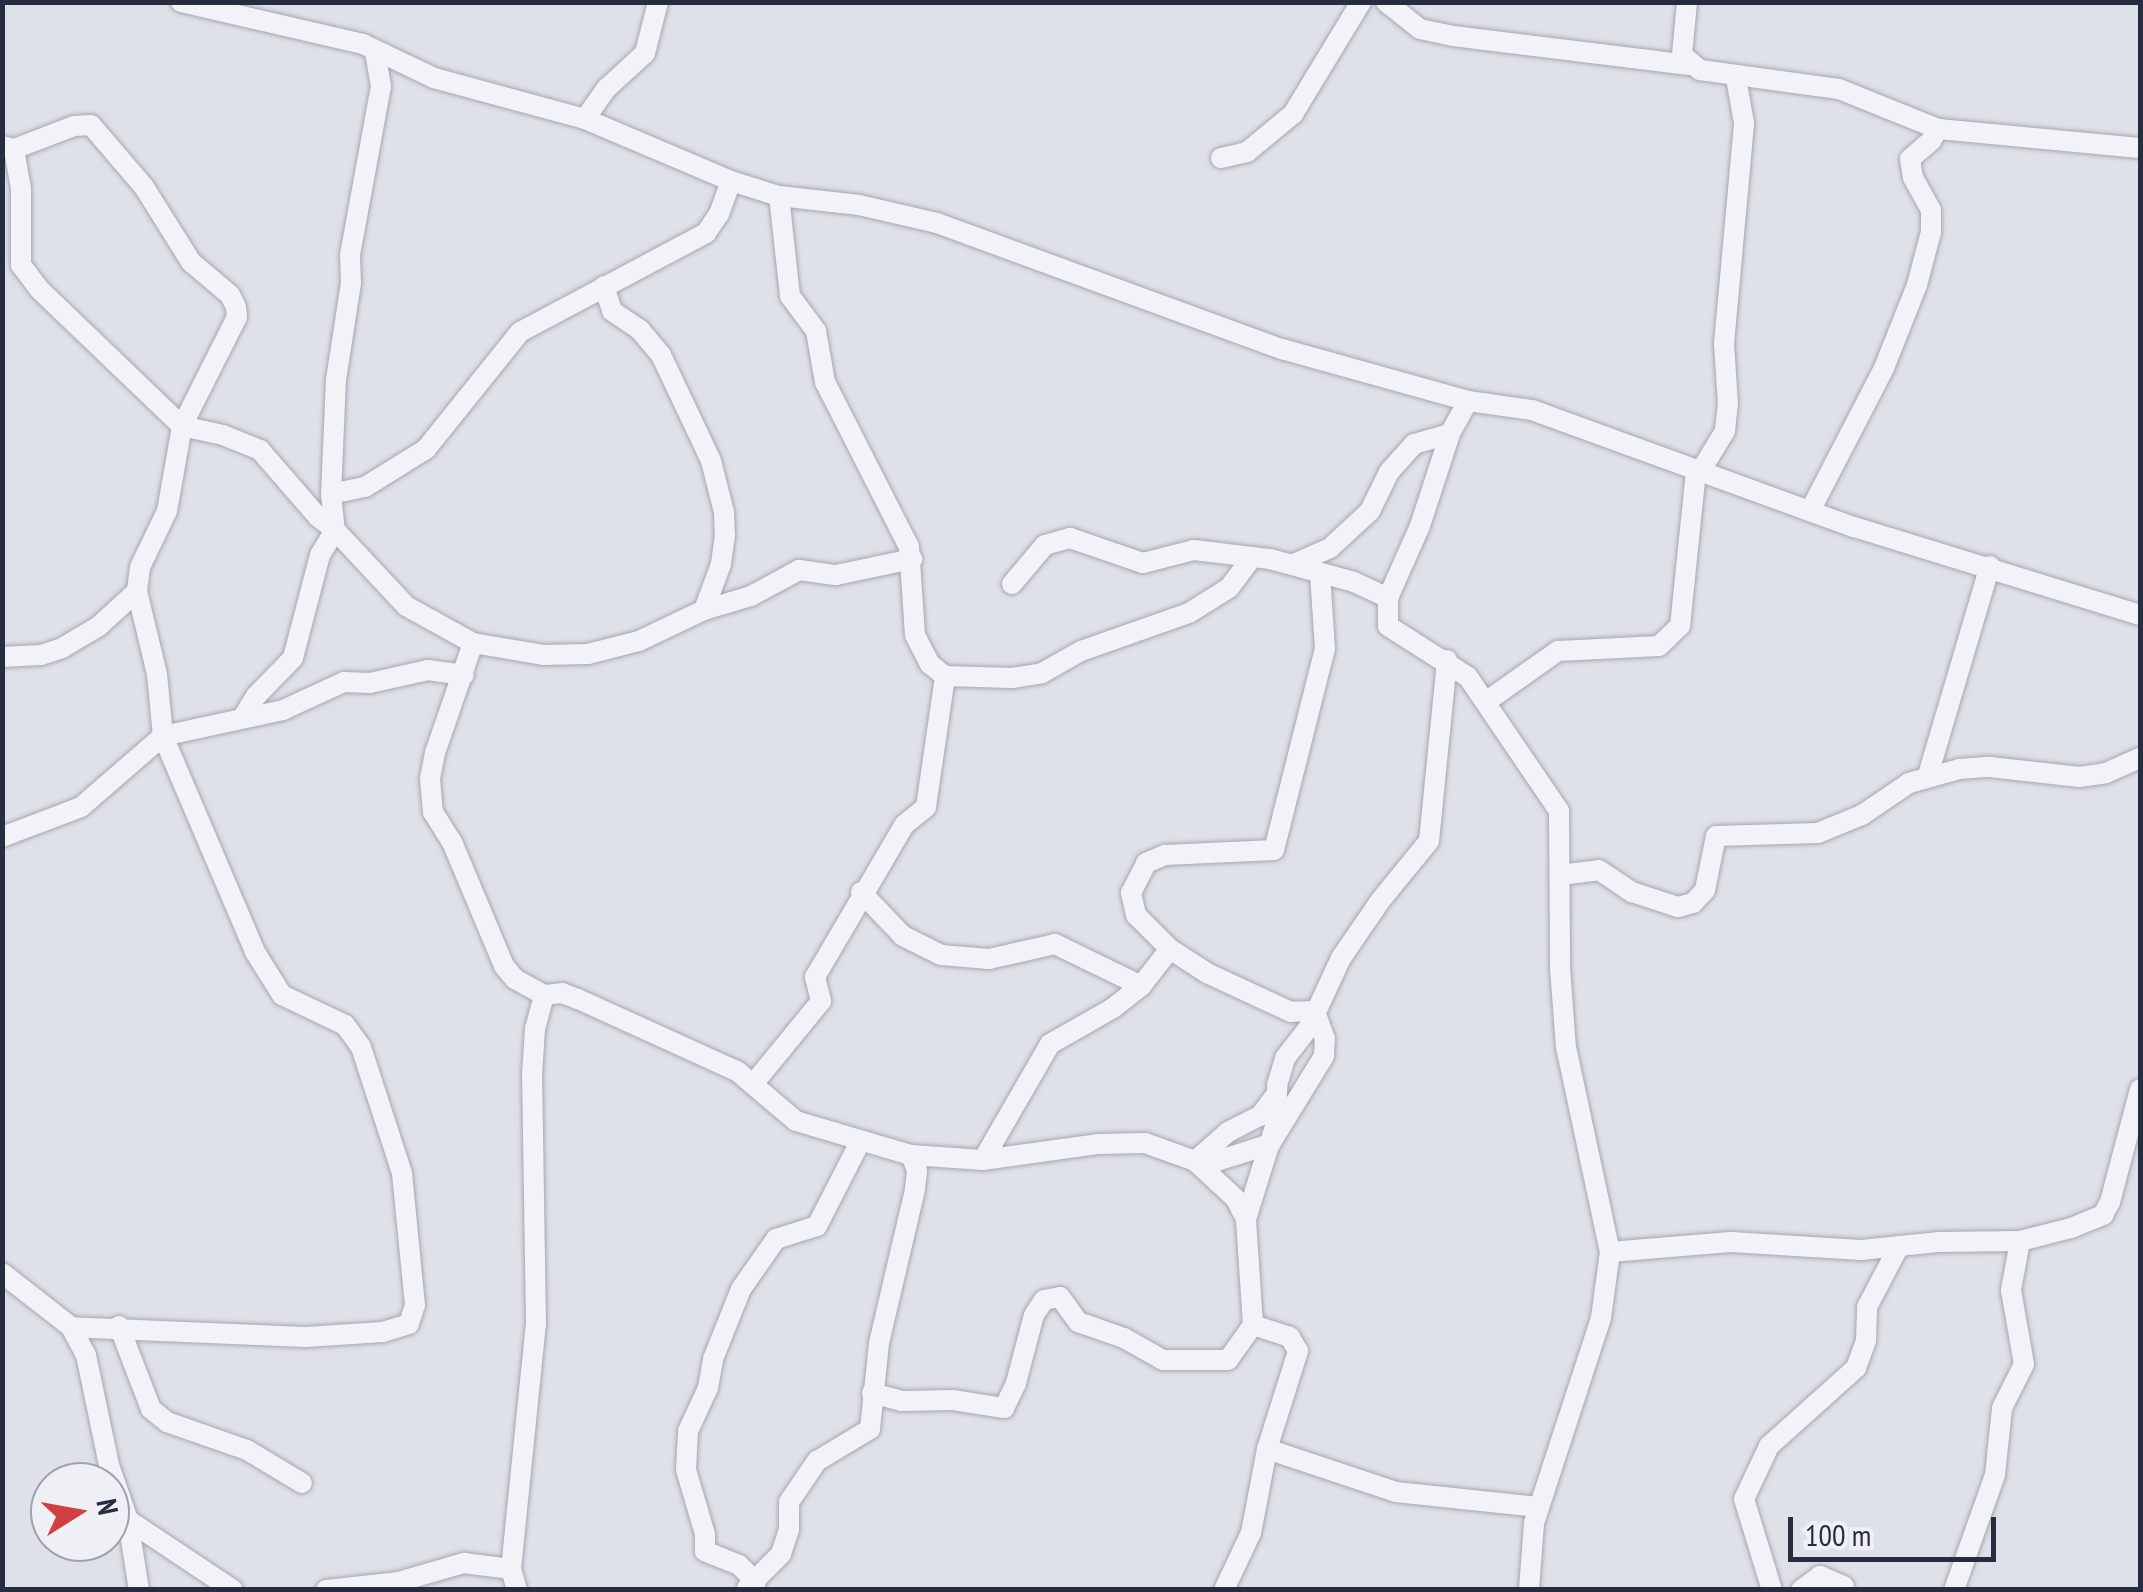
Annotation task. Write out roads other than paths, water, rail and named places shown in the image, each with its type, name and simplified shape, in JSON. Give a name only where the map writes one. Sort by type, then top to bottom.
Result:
[{"type":"street","points":[[181,2],[327,33],[434,78],[585,119],[731,181],[779,196],[859,205],[937,223],[1282,349],[1468,400],[1532,410],[1810,511],[2140,616]]},
{"type":"street","points":[[585,119],[607,88],[644,53],[658,2]]},
{"type":"street","points":[[1222,158],[1247,152],[1293,114],[1361,2]]},
{"type":"street","points":[[1386,2],[1420,29],[1453,36],[1690,66],[1736,78],[1839,89],[1938,128],[2140,148]]},
{"type":"street","points":[[1687,2],[1680,45],[1690,66]]},
{"type":"street","points":[[242,717],[256,696],[294,658],[320,555],[335,530],[331,494],[336,380],[351,283],[350,255],[381,86],[375,52]]},
{"type":"street","points":[[1487,701],[1558,651],[1660,646],[1680,626],[1689,513],[1699,469],[1716,453],[1727,418],[1724,344],[1744,123],[1736,78]]},
{"type":"street","points":[[71,1327],[119,1326],[304,1337],[384,1332],[408,1324],[414,1306],[402,1173],[361,1047],[344,1025],[282,995],[255,952],[163,736],[157,674],[136,591],[140,566],[168,511],[182,426],[237,317],[230,295],[191,262],[144,188],[91,125],[74,126],[8,148],[21,189],[21,265],[40,290],[182,426],[223,435],[260,450],[318,517],[406,606],[473,643],[543,655],[588,654],[638,641],[704,610],[752,596],[800,570],[836,575],[912,560]]},
{"type":"street","points":[[1810,511],[1884,368],[1918,286],[1931,232],[1931,210],[1913,178],[1910,159],[1931,141],[1938,128]]},
{"type":"street","points":[[331,494],[365,487],[426,450],[520,332],[706,232],[719,214],[731,181]]},
{"type":"street","points":[[779,196],[790,296],[816,331],[825,382],[912,560],[915,635],[930,664],[944,676],[1012,678],[1042,673],[1081,651],[1189,614],[1229,588],[1250,560]]},
{"type":"street","points":[[604,286],[612,311],[640,330],[661,354],[712,461],[725,535],[721,564],[704,610]]},
{"type":"street","points":[[1468,400],[1450,434],[1420,526],[1388,598],[1388,626],[1447,660],[1487,701],[1559,811],[1566,1048],[1610,1252],[1601,1318],[1568,1428],[1538,1507],[1528,1590]]},
{"type":"street","points":[[1292,564],[1330,548],[1370,511],[1389,472],[1414,444],[1450,434]]},
{"type":"street","points":[[1012,584],[1045,545],[1070,538],[1095,543],[1132,562],[1194,550],[1292,564],[1388,598]]},
{"type":"street","points":[[1928,775],[1990,566]]},
{"type":"street","points":[[1315,1011],[1291,1012],[1207,973],[1170,949],[1136,915],[1131,892],[1146,863],[1165,856],[1260,854],[1274,850],[1280,839],[1307,708],[1325,650],[1320,573]]},
{"type":"street","points":[[2,658],[40,656],[62,648],[98,626],[136,591]]},
{"type":"street","points":[[473,643],[435,752],[430,779],[433,812],[452,842],[504,966],[515,979],[544,995],[562,993],[578,999],[736,1071],[796,1121],[911,1155],[983,1160],[1100,1144],[1145,1143],[1196,1161],[1236,1199],[1246,1219]]},
{"type":"street","points":[[872,1393],[901,1401],[954,1400],[1004,1408],[1016,1383],[1034,1315],[1044,1300],[1060,1298],[1078,1322],[1124,1338],[1164,1360],[1228,1360],[1253,1325],[1246,1219],[1270,1144],[1285,1058],[1309,1027],[1370,915],[1429,841],[1447,660]]},
{"type":"street","points":[[2,837],[81,807],[163,736],[283,710],[344,682],[370,682],[443,669],[464,675]]},
{"type":"street","points":[[754,1083],[821,1001],[815,977],[861,892],[904,825],[930,797],[933,740],[944,676]]},
{"type":"street","points":[[1560,875],[1599,870],[1632,892],[1678,908],[1692,903],[1706,890],[1716,836],[1818,833],[1862,814],[1928,775],[1990,767],[2080,777],[2106,773],[2140,758]]},
{"type":"street","points":[[861,892],[903,936],[941,955],[989,959],[1055,944],[1141,986]]},
{"type":"street","points":[[983,1160],[1050,1044],[1113,1008],[1141,986],[1170,949]]},
{"type":"street","points":[[326,1590],[398,1582],[464,1562],[514,1579],[536,1324],[532,1075],[535,1029],[544,995]]},
{"type":"street","points":[[1196,1161],[1240,1156],[1270,1144],[1324,1056],[1325,1040],[1315,1011]]},
{"type":"street","points":[[1610,1252],[1731,1242],[1861,1250],[2020,1241],[2102,1215],[2140,1089]]},
{"type":"street","points":[[1196,1161],[1228,1132],[1260,1116],[1276,1095]]},
{"type":"street","points":[[860,1142],[817,1226],[776,1239],[741,1290],[714,1359],[708,1388],[688,1431],[686,1470],[705,1534],[705,1551],[740,1565],[751,1586],[781,1554],[789,1529],[789,1502],[817,1461],[870,1428],[878,1343],[915,1190],[917,1170],[911,1155]]},
{"type":"street","points":[[1954,1590],[1995,1474],[2002,1408],[2024,1364],[2011,1290],[2020,1241]]},
{"type":"street","points":[[1772,1590],[1744,1500],[1769,1446],[1856,1368],[1875,1286],[1899,1246]]},
{"type":"street","points":[[2,1273],[71,1327],[86,1355],[107,1462]]},
{"type":"street","points":[[1224,1590],[1251,1533],[1267,1448],[1298,1351],[1290,1337],[1253,1325]]},
{"type":"street","points":[[119,1326],[152,1410],[167,1422],[247,1450],[302,1483]]},
{"type":"street","points":[[1267,1448],[1396,1492],[1538,1507]]},
{"type":"street","points":[[130,1521],[233,1590]]},
{"type":"street","points":[[130,1533],[139,1590]]},
{"type":"street","points":[[1801,1590],[1820,1576],[1844,1586]]}]
